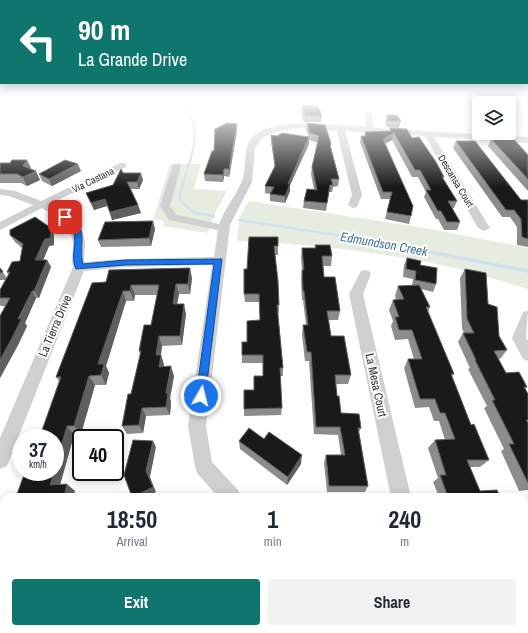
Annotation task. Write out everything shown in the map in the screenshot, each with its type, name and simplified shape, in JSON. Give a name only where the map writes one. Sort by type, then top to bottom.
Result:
[{"type":"street","points":[[228,493],[204,466],[197,426],[219,261],[224,228],[228,214],[247,181],[251,168],[251,148],[257,139],[264,134],[281,129]]},
{"type":"street","points":[[340,129],[357,195],[353,205]]},
{"type":"street","points":[[348,129],[524,140],[528,149]]},
{"type":"street","name":"Descansa Court","points":[[428,134],[484,228]]},
{"type":"street","name":"Via Castana","points":[[0,228],[42,205],[123,165]]},
{"type":"street","points":[[176,166],[166,206],[173,218],[224,228]]},
{"type":"street","name":"La Tierra Drive","points":[[0,192],[11,193],[42,205],[73,222],[78,231],[79,244],[77,256],[79,267],[0,460]]},
{"type":"street","points":[[79,267],[125,263],[219,261]]},
{"type":"street","name":"La Mesa Court","points":[[365,274],[356,294],[400,493]]},
{"type":"street","points":[[528,316],[519,338],[528,355]]},
{"type":"shaded area","points":[[170,164],[201,164],[194,189],[227,191],[215,213],[208,233],[163,226],[163,220],[153,220]]},
{"type":"shaded area","points":[[249,201],[425,228],[528,248],[528,289],[455,268],[394,256],[315,246],[237,241],[240,216]]},
{"type":"building","points":[[215,129],[236,129],[229,169],[224,169],[223,175],[204,174],[212,151],[214,151]]},
{"type":"building","points":[[309,129],[326,129],[330,140],[339,179],[331,179],[333,185],[330,185],[327,203],[304,201],[307,189],[317,190],[312,167],[319,136],[310,133]]},
{"type":"building","points":[[390,129],[407,129],[412,138],[419,137],[436,162],[444,177],[442,177],[457,201],[448,201],[460,222],[447,222],[441,211],[438,211],[426,190],[431,190],[420,170],[415,170],[394,133],[383,139],[413,206],[411,216],[387,212],[392,192],[383,192],[361,136],[366,136],[365,132],[391,131]]},
{"type":"building","points":[[282,133],[309,137],[288,184],[290,184],[285,196],[270,194],[274,187],[265,186],[275,166],[271,135],[277,136]]},
{"type":"building","points":[[492,140],[515,140],[528,155],[528,179]]},
{"type":"building","points":[[456,141],[475,141],[521,200],[528,200],[528,239],[522,237],[521,219],[514,210],[506,210]]},
{"type":"building","points":[[12,160],[27,160],[23,166],[36,171],[23,177],[17,174],[0,174],[0,163],[10,163]]},
{"type":"building","points":[[65,160],[78,164],[49,179],[39,174]]},
{"type":"building","points":[[121,169],[123,173],[141,173],[137,182],[127,182],[138,205],[110,212],[105,199],[91,203],[86,193],[113,185]]},
{"type":"building","points":[[35,217],[51,228],[50,238],[45,239],[35,260],[47,260],[34,291],[32,291],[18,319],[22,318],[0,360],[0,316],[10,298],[0,298],[0,290],[10,272],[7,272],[12,262],[20,261],[23,244],[10,235],[10,230]]},
{"type":"building","points":[[153,221],[149,238],[98,240],[105,222]]},
{"type":"building","points":[[249,237],[278,237],[278,246],[274,246],[278,281],[279,305],[277,305],[283,368],[280,368],[282,408],[244,409],[244,390],[254,390],[254,376],[263,376],[263,355],[242,355],[242,342],[247,342],[247,321],[260,320],[259,294],[244,294],[244,269],[247,269]]},
{"type":"building","points":[[315,245],[330,245],[332,256],[322,256],[324,277],[335,277],[340,311],[327,311],[331,336],[344,336],[351,375],[335,375],[337,396],[339,396],[341,413],[359,414],[361,428],[358,428],[368,486],[329,486],[326,455],[345,455],[340,427],[316,427],[311,352],[307,352],[303,325],[308,325],[303,291],[302,270],[304,270],[302,248],[316,248]]},
{"type":"building","points":[[407,258],[421,261],[420,265],[437,268],[436,284],[415,280],[416,271],[406,269]]},
{"type":"building","points":[[190,268],[188,284],[176,284],[173,304],[184,304],[180,336],[159,336],[156,355],[161,355],[159,367],[171,366],[166,393],[168,393],[166,407],[142,408],[139,425],[122,426],[128,394],[131,394],[141,351],[139,351],[144,325],[151,325],[159,285],[131,285],[130,291],[123,291],[98,364],[104,364],[101,375],[89,376],[74,426],[67,426],[64,436],[64,429],[42,429],[61,377],[56,377],[92,283],[106,282],[109,270]]},
{"type":"building","points":[[465,269],[486,273],[488,304],[497,307],[499,336],[507,350],[494,351],[506,373],[519,372],[527,387],[524,387],[528,394],[528,420],[526,420],[528,423],[528,483],[509,444],[514,444],[492,400],[495,400],[463,333],[474,333],[467,319]]},
{"type":"building","points":[[419,285],[430,307],[426,307],[454,374],[451,374],[471,425],[474,424],[489,460],[467,460],[480,491],[497,490],[498,493],[447,493],[440,475],[446,475],[435,440],[455,439],[445,413],[440,413],[435,399],[420,399],[408,359],[422,359],[412,330],[399,330],[395,317],[399,317],[393,300],[404,299],[398,286]]},
{"type":"building","points":[[249,428],[264,439],[269,432],[302,455],[288,477],[239,441]]},
{"type":"building","points":[[133,440],[153,441],[146,471],[153,487],[141,493],[131,493],[124,475]]},
{"type":"building","points":[[22,481],[51,481],[50,485],[67,484],[65,493],[17,493]]},
{"type":"waterway","name":"Edmundson Creek","points":[[190,162],[194,144],[194,129]]},
{"type":"waterway","name":"Edmundson Creek","points":[[190,161],[180,193],[180,200],[194,213],[214,216]]},
{"type":"waterway","name":"Edmundson Creek","points":[[239,220],[380,242]]},
{"type":"waterway","name":"Edmundson Creek","points":[[373,241],[528,271]]},
{"type":"route","points":[[65,217],[73,222],[78,231],[79,244],[77,256],[79,267],[125,263],[219,261],[201,396]]}]
